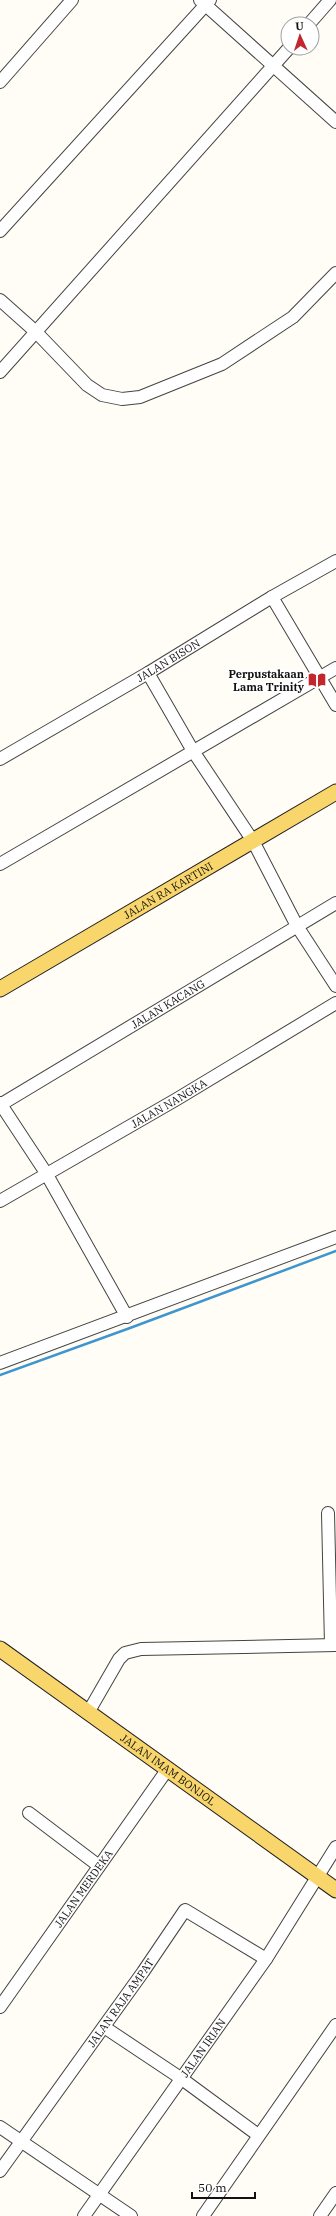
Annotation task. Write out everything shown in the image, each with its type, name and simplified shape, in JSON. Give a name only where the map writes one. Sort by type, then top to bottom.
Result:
[{"type":"main road","name":"JALAN RA KARTINI","points":[[0,989],[336,792]]},
{"type":"main road","name":"JALAN IMAM BONJOL","points":[[0,1649],[89,1711],[167,1770],[336,1890]]},
{"type":"street","points":[[0,82],[72,0]]},
{"type":"street","points":[[316,16],[330,0]]},
{"type":"street","points":[[0,231],[205,2],[273,66],[336,122]]},
{"type":"street","points":[[0,372],[282,56]]},
{"type":"street","points":[[0,300],[36,332],[87,385],[102,395],[122,399],[140,397],[222,364],[294,317],[336,273]]},
{"type":"street","name":"JALAN BISON","points":[[0,759],[148,673],[272,597],[336,561]]},
{"type":"street","points":[[272,597],[336,704]]},
{"type":"street","points":[[0,864],[336,668]]},
{"type":"street","points":[[148,673],[193,751],[253,841],[297,926],[336,986]]},
{"type":"street","name":"JALAN KACANG","points":[[0,1104],[336,903]]},
{"type":"street","name":"JALAN NANGKA","points":[[0,1201],[46,1173],[184,1095],[336,1003]]},
{"type":"street","points":[[0,1104],[46,1173],[127,1317]]},
{"type":"street","points":[[0,1363],[336,1238]]},
{"type":"street","points":[[89,1711],[119,1659],[128,1651],[140,1649],[333,1645],[328,1513]]},
{"type":"street","name":"JALAN MERDEKA","points":[[0,2007],[167,1770]]},
{"type":"street","points":[[29,1813],[99,1866]]},
{"type":"street","name":"JALAN IRIAN","points":[[84,2216],[98,2194],[182,2080],[266,1959],[319,1877],[336,1847]]},
{"type":"street","name":"JALAN RAJA AMPAT","points":[[0,2171],[104,2027],[185,1910],[266,1959]]},
{"type":"street","points":[[203,2216],[336,2025]]},
{"type":"street","points":[[104,2027],[182,2080],[258,2135]]},
{"type":"street","points":[[0,2127],[131,2216]]},
{"type":"street","points":[[320,2216],[336,2193]]},
{"type":"waterway","points":[[0,1375],[336,1251]]},
{"type":"place","name":"Perpustakaan Lama Trinity","points":[[317,680]]}]
